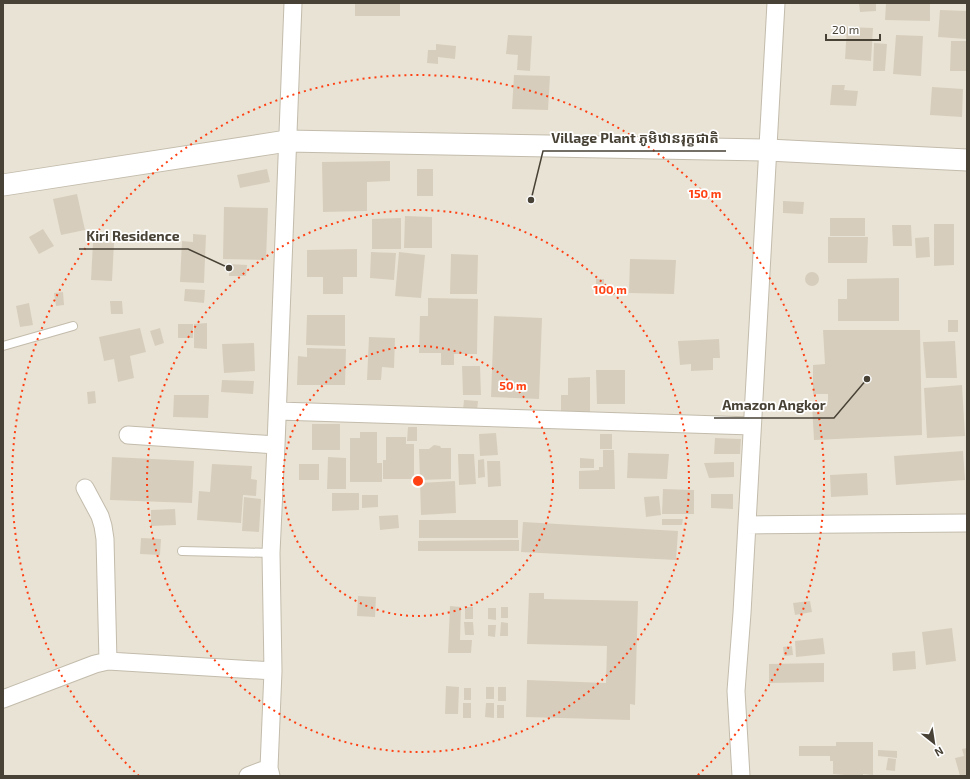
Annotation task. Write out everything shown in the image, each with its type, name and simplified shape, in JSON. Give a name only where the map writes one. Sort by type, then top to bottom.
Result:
[{"type":"street","points":[[248,776],[270,772],[273,671],[271,553],[278,411],[293,3]]},
{"type":"street","points":[[741,776],[736,691],[742,613],[776,3]]},
{"type":"street","points":[[3,185],[287,141],[768,150],[967,160]]},
{"type":"street","points":[[278,411],[752,426]]},
{"type":"street","points":[[128,435],[276,445]]},
{"type":"street","points":[[85,488],[104,526],[108,661]]},
{"type":"street","points":[[747,525],[967,523]]},
{"type":"street","points":[[3,699],[95,664],[108,661],[273,671]]},
{"type":"lane","points":[[3,346],[74,326]]},
{"type":"lane","points":[[182,550],[271,553]]},
{"type":"shaded area","points":[[3,3],[967,3],[967,776],[3,776]]},
{"type":"building","points":[[355,3],[400,3],[400,16],[355,16]]},
{"type":"building","points":[[859,3],[876,3],[876,11],[860,12]]},
{"type":"building","points":[[886,3],[930,3],[930,21],[885,20]]},
{"type":"building","points":[[940,10],[967,11],[967,39],[938,37]]},
{"type":"building","points":[[847,27],[873,28],[871,61],[845,59]]},
{"type":"building","points":[[508,35],[532,36],[530,71],[517,70],[518,55],[506,54]]},
{"type":"building","points":[[896,35],[923,36],[921,76],[893,74]]},
{"type":"building","points":[[951,41],[967,41],[966,71],[950,71]]},
{"type":"building","points":[[874,43],[887,44],[885,71],[873,71]]},
{"type":"building","points":[[436,44],[456,46],[455,59],[438,57],[438,64],[427,63],[428,50],[436,50]]},
{"type":"building","points":[[514,75],[550,76],[548,110],[512,109]]},
{"type":"building","points":[[832,85],[845,85],[844,90],[858,91],[856,106],[830,105]]},
{"type":"building","points":[[932,87],[963,89],[962,117],[930,115]]},
{"type":"building","points":[[390,161],[390,181],[367,182],[367,211],[323,212],[322,162]]},
{"type":"building","points":[[267,169],[270,182],[240,188],[237,175]]},
{"type":"building","points":[[417,169],[433,169],[433,196],[417,196]]},
{"type":"building","points":[[77,194],[85,230],[61,235],[53,199]]},
{"type":"building","points":[[783,201],[804,202],[803,214],[783,213]]},
{"type":"building","points":[[224,207],[268,208],[266,260],[223,259]]},
{"type":"building","points":[[405,216],[432,217],[432,248],[404,248]]},
{"type":"building","points":[[401,218],[401,249],[372,249],[372,219]]},
{"type":"building","points":[[830,218],[865,218],[865,236],[830,236]]},
{"type":"building","points":[[934,224],[954,224],[954,265],[934,266]]},
{"type":"building","points":[[892,225],[911,225],[912,246],[893,246]]},
{"type":"building","points":[[43,229],[54,246],[39,254],[29,237]]},
{"type":"building","points":[[193,234],[206,235],[204,283],[180,282],[182,241],[193,242]]},
{"type":"building","points":[[828,237],[868,237],[867,263],[828,263]]},
{"type":"building","points":[[929,237],[930,257],[916,258],[915,238]]},
{"type":"building","points":[[93,242],[114,243],[112,281],[91,280]]},
{"type":"building","points":[[357,249],[357,277],[343,277],[343,294],[323,294],[323,277],[307,277],[307,250]]},
{"type":"building","points":[[371,252],[396,253],[394,280],[370,278]]},
{"type":"building","points":[[399,252],[425,255],[421,298],[395,296]]},
{"type":"building","points":[[451,254],[478,255],[477,294],[450,294]]},
{"type":"building","points":[[630,259],[676,260],[674,294],[629,293]]},
{"type":"building","points":[[229,264],[247,265],[246,276],[229,276]]},
{"type":"building","points":[[809,272],[815,272],[819,276],[819,282],[815,286],[809,286],[805,282],[805,276]]},
{"type":"building","points":[[899,278],[899,321],[838,321],[838,299],[847,299],[847,279]]},
{"type":"building","points":[[596,279],[604,279],[604,288],[596,288]]},
{"type":"building","points":[[185,289],[205,290],[204,303],[184,301]]},
{"type":"building","points":[[63,292],[64,305],[56,306],[54,293]]},
{"type":"building","points":[[428,298],[478,299],[477,354],[454,354],[454,365],[441,365],[441,353],[419,353],[420,316],[428,316]]},
{"type":"building","points":[[110,301],[122,301],[123,314],[111,314]]},
{"type":"building","points":[[29,303],[33,325],[20,327],[16,306]]},
{"type":"building","points":[[307,315],[345,315],[345,346],[306,345]]},
{"type":"building","points":[[494,316],[542,318],[539,399],[491,397]]},
{"type":"building","points":[[948,320],[958,320],[958,332],[948,332]]},
{"type":"building","points":[[207,323],[207,349],[194,348],[194,324]]},
{"type":"building","points":[[178,324],[193,324],[193,338],[178,338]]},
{"type":"building","points":[[140,328],[146,352],[130,356],[134,378],[118,382],[114,359],[104,361],[99,337]]},
{"type":"building","points":[[160,328],[164,343],[155,346],[150,331]]},
{"type":"building","points":[[823,330],[920,330],[922,435],[814,440],[812,404],[828,402],[828,394],[813,394],[813,365],[825,364]]},
{"type":"building","points":[[369,337],[395,338],[394,368],[382,367],[381,380],[367,380]]},
{"type":"building","points":[[719,339],[720,358],[713,358],[713,370],[691,371],[691,364],[680,365],[678,341]]},
{"type":"building","points":[[955,341],[957,378],[926,378],[923,342]]},
{"type":"building","points":[[254,343],[255,371],[224,373],[222,344]]},
{"type":"building","points":[[307,348],[346,349],[345,385],[297,385],[298,356],[307,357]]},
{"type":"building","points":[[462,366],[480,366],[481,395],[463,395]]},
{"type":"building","points":[[596,370],[625,370],[625,404],[597,404]]},
{"type":"building","points":[[590,377],[590,412],[561,413],[561,395],[568,395],[568,378]]},
{"type":"building","points":[[222,380],[254,381],[253,394],[221,392]]},
{"type":"building","points":[[962,385],[965,436],[927,438],[924,388]]},
{"type":"building","points":[[95,391],[96,403],[88,404],[87,392]]},
{"type":"building","points":[[174,395],[209,395],[208,418],[173,417]]},
{"type":"building","points":[[464,400],[478,401],[477,411],[463,410]]},
{"type":"building","points":[[312,424],[340,424],[340,450],[312,450]]},
{"type":"building","points":[[408,427],[417,427],[417,441],[407,441]]},
{"type":"building","points":[[360,432],[377,432],[377,463],[382,463],[382,482],[350,482],[350,438],[360,438]]},
{"type":"building","points":[[496,433],[498,455],[480,456],[479,434]]},
{"type":"building","points":[[600,434],[612,434],[612,449],[600,449]]},
{"type":"building","points":[[386,437],[406,437],[406,444],[414,444],[414,479],[383,479],[383,460],[386,460]]},
{"type":"building","points":[[715,438],[741,439],[740,454],[714,454]]},
{"type":"building","points":[[434,445],[440,446],[441,448],[451,448],[451,479],[420,480],[419,449],[429,449]]},
{"type":"building","points":[[603,450],[614,450],[615,489],[579,489],[579,471],[599,470],[599,467],[603,467]]},
{"type":"building","points":[[963,451],[965,480],[896,485],[894,456]]},
{"type":"building","points":[[628,453],[669,454],[667,479],[627,478]]},
{"type":"building","points":[[458,454],[474,454],[476,484],[459,485]]},
{"type":"building","points":[[112,457],[194,461],[192,503],[110,500]]},
{"type":"building","points":[[328,457],[346,458],[346,489],[327,489]]},
{"type":"building","points":[[580,458],[594,459],[594,468],[580,468]]},
{"type":"building","points":[[484,459],[485,477],[478,478],[478,460]]},
{"type":"building","points":[[487,461],[500,461],[501,486],[488,487]]},
{"type":"building","points":[[734,462],[734,477],[709,478],[704,463]]},
{"type":"building","points":[[212,464],[252,466],[251,479],[257,480],[256,496],[243,495],[241,523],[197,520],[199,491],[210,492]]},
{"type":"building","points":[[299,464],[319,464],[319,480],[299,480]]},
{"type":"building","points":[[867,473],[868,495],[831,497],[830,475]]},
{"type":"building","points":[[455,481],[456,513],[421,515],[420,483]]},
{"type":"building","points":[[663,489],[694,490],[694,514],[662,514]]},
{"type":"building","points":[[332,493],[359,493],[359,510],[332,511]]},
{"type":"building","points":[[711,494],[733,494],[733,509],[711,508]]},
{"type":"building","points":[[362,495],[378,495],[378,507],[362,508]]},
{"type":"building","points":[[659,496],[661,515],[646,517],[644,497]]},
{"type":"building","points":[[244,497],[261,499],[259,532],[242,531]]},
{"type":"building","points":[[175,509],[176,525],[151,526],[151,510]]},
{"type":"building","points":[[398,515],[399,528],[380,530],[379,516]]},
{"type":"building","points":[[662,519],[683,519],[682,525],[662,525]]},
{"type":"building","points":[[419,520],[518,520],[518,538],[419,538]]},
{"type":"building","points":[[523,522],[678,531],[676,560],[521,552]]},
{"type":"building","points":[[141,538],[161,539],[160,555],[140,554]]},
{"type":"building","points":[[519,540],[519,551],[418,551],[418,541]]},
{"type":"building","points":[[529,593],[544,593],[544,599],[638,601],[635,705],[630,704],[630,720],[526,717],[527,680],[606,683],[607,646],[527,644]]},
{"type":"building","points":[[358,596],[376,597],[375,617],[357,616]]},
{"type":"building","points":[[810,601],[812,612],[795,615],[793,603]]},
{"type":"building","points":[[450,606],[461,607],[460,640],[472,640],[471,653],[448,653]]},
{"type":"building","points":[[465,607],[473,607],[473,619],[465,619]]},
{"type":"building","points":[[501,607],[508,607],[508,618],[501,618]]},
{"type":"building","points":[[488,608],[496,608],[496,620],[488,619]]},
{"type":"building","points":[[464,622],[473,622],[474,635],[465,635]]},
{"type":"building","points":[[501,622],[508,623],[508,636],[500,636]]},
{"type":"building","points":[[488,625],[496,625],[495,637],[488,636]]},
{"type":"building","points":[[952,628],[956,661],[926,665],[922,632]]},
{"type":"building","points":[[823,638],[825,654],[796,657],[795,641]]},
{"type":"building","points":[[792,646],[793,655],[784,656],[783,647]]},
{"type":"building","points":[[915,651],[916,669],[893,671],[892,653]]},
{"type":"building","points":[[824,663],[824,682],[769,683],[769,664]]},
{"type":"building","points":[[446,686],[459,687],[458,714],[445,714]]},
{"type":"building","points":[[486,687],[494,687],[494,699],[486,699]]},
{"type":"building","points":[[498,687],[506,687],[506,701],[498,701]]},
{"type":"building","points":[[464,688],[471,688],[471,700],[464,700]]},
{"type":"building","points":[[463,703],[471,703],[471,718],[463,718]]},
{"type":"building","points":[[486,703],[494,703],[494,718],[485,717]]},
{"type":"building","points":[[497,705],[504,705],[504,718],[497,718]]},
{"type":"building","points":[[836,742],[873,742],[873,775],[863,774],[863,776],[845,776],[833,774],[833,761],[830,761],[830,756],[799,756],[799,746],[836,746]]},
{"type":"building","points":[[967,748],[967,776],[960,776],[955,758],[964,756],[962,749]]},
{"type":"building","points":[[878,750],[897,751],[897,758],[878,756]]},
{"type":"building","points":[[888,758],[896,759],[895,771],[886,770]]},
{"type":"place","name":"Village Plant ភូមិឋានរុក្ខជាតិ","points":[[531,200]]},
{"type":"place","name":"Kiri Residence","points":[[229,268]]},
{"type":"place","name":"Amazon Angkor","points":[[867,379]]}]
